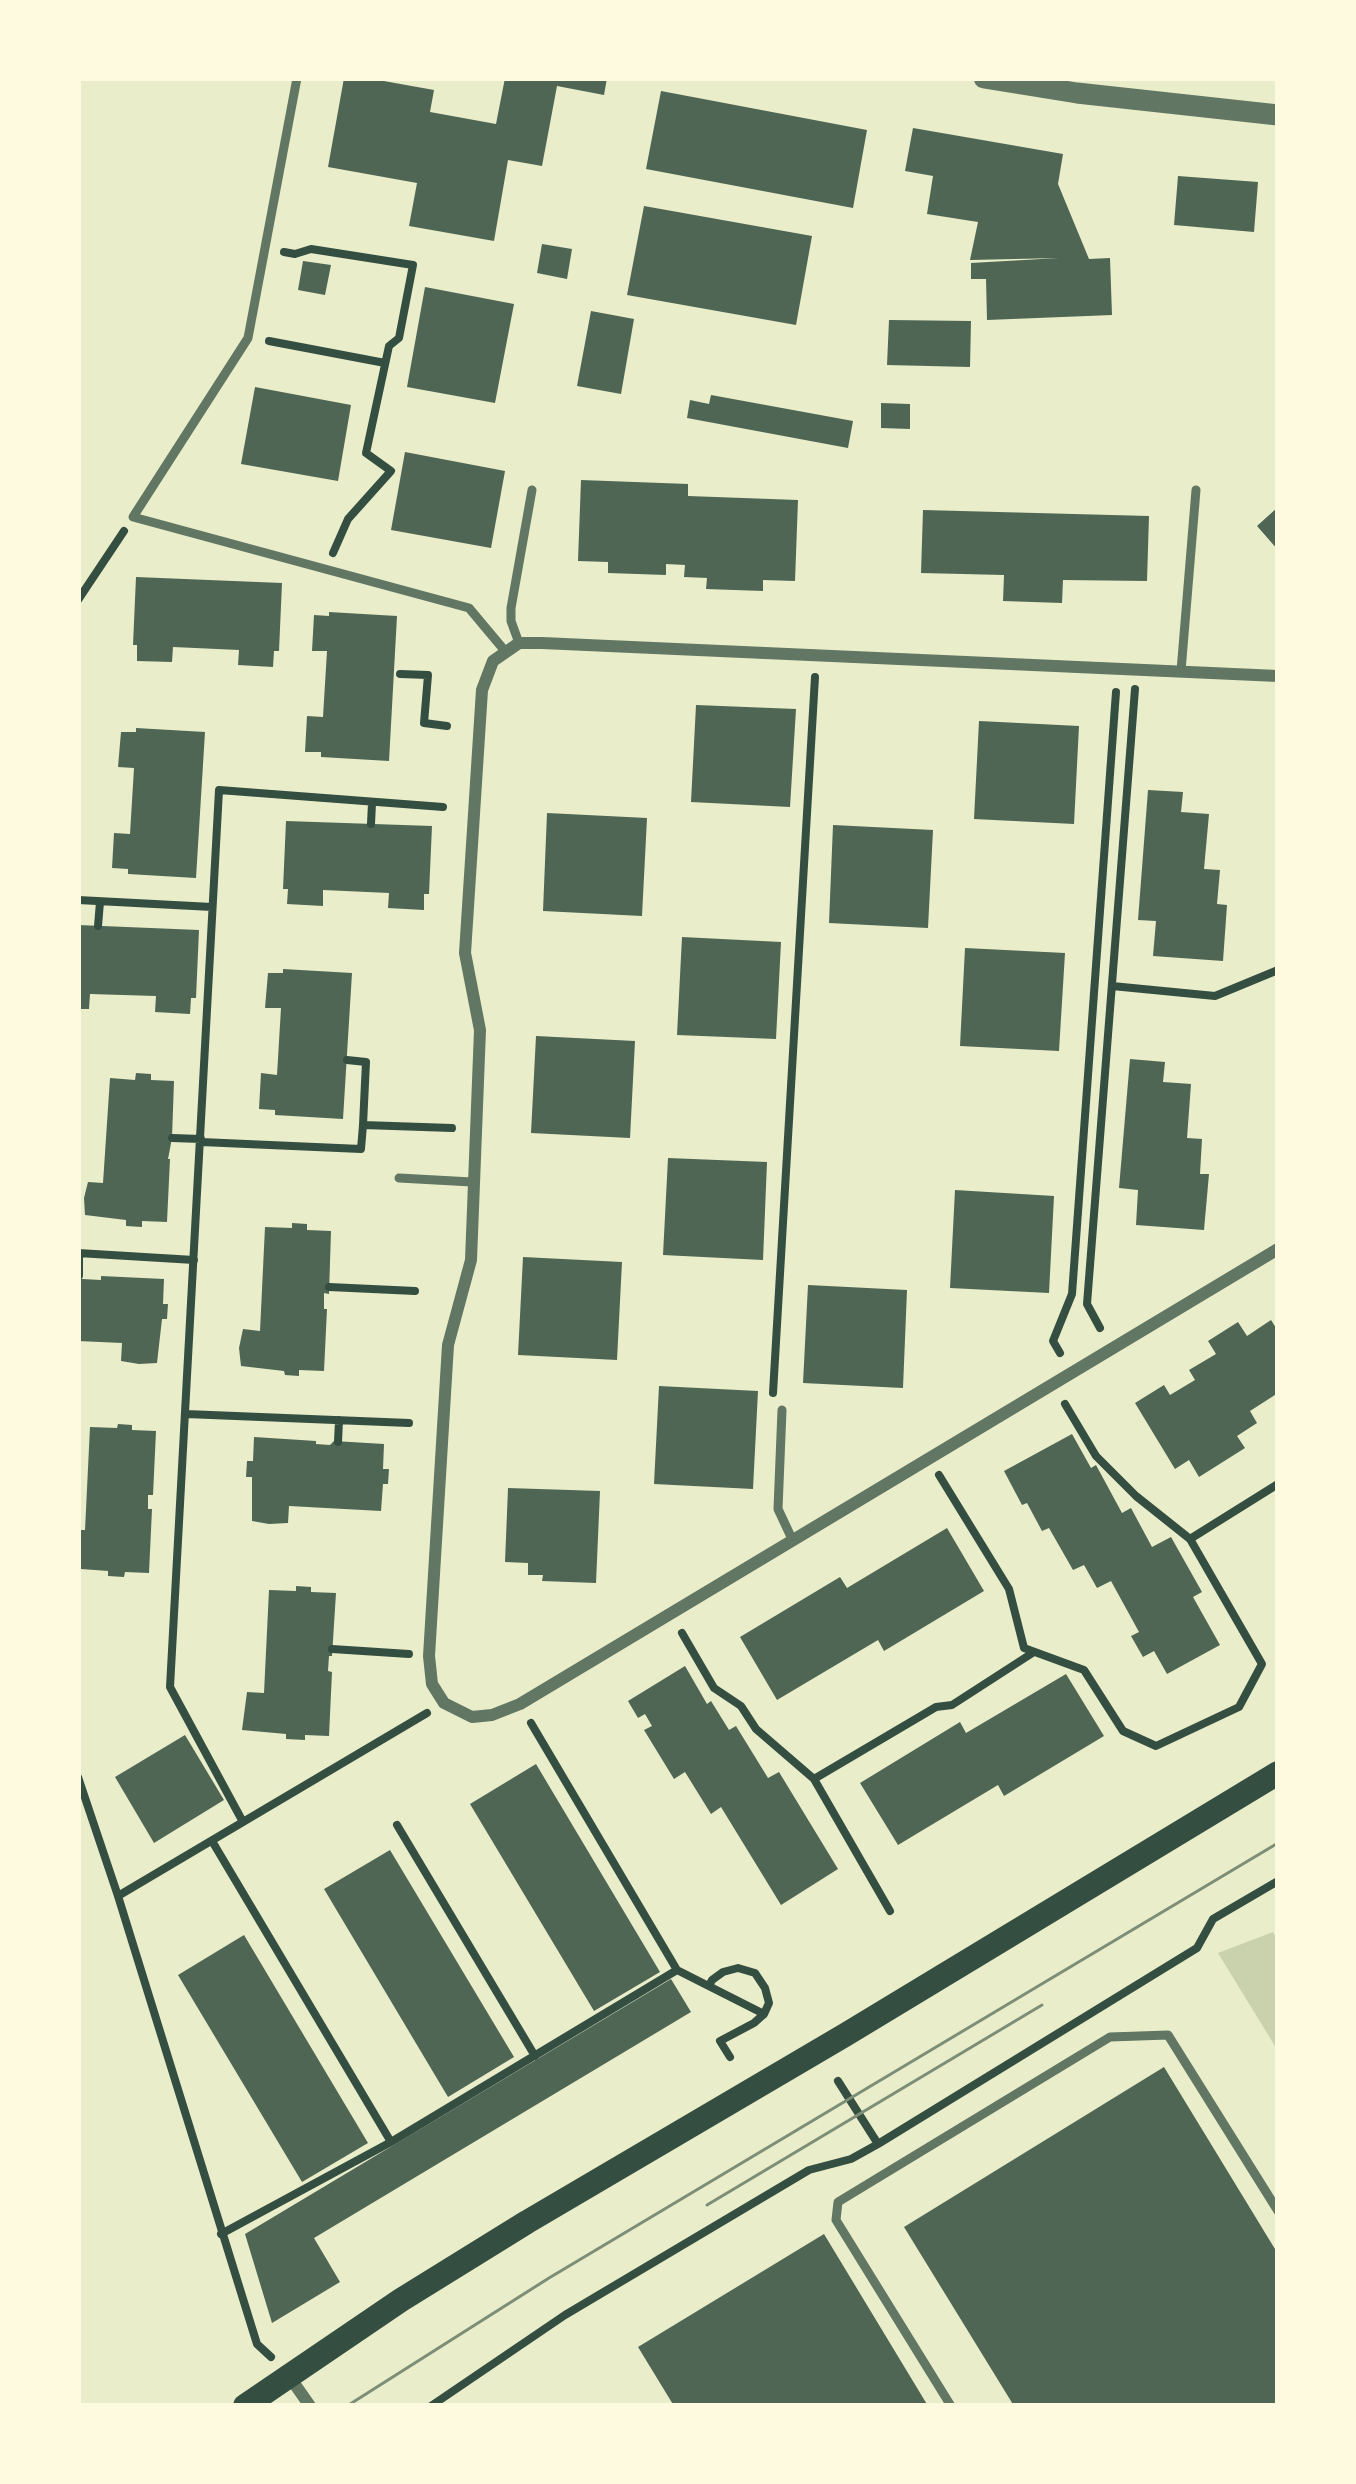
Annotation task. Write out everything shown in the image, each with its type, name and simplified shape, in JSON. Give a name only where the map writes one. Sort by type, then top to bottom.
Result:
[{"type":"main road","points":[[245,2406],[527,2222],[1278,1773]]},
{"type":"street","points":[[983,78],[1278,115]]},
{"type":"street","points":[[1278,676],[519,643],[493,661],[482,690],[464,953],[480,1030],[471,1260],[448,1345],[429,1656],[432,1684],[444,1702],[472,1717],[520,1704],[1278,1250]]},
{"type":"street","points":[[289,2375],[310,2406]]},
{"type":"lane","points":[[297,78],[248,338],[133,518],[469,608],[506,650]]},
{"type":"lane","points":[[519,643],[511,608],[532,490]]},
{"type":"lane","points":[[1181,671],[1196,490]]},
{"type":"lane","points":[[399,1178],[472,1183]]},
{"type":"lane","points":[[782,1410],[778,1509],[793,1541]]},
{"type":"lane","points":[[951,2406],[836,2220],[838,2202],[1110,2037],[1168,2035],[1278,2212]]},
{"type":"path","points":[[265,248],[295,254],[311,249],[413,265],[399,338],[389,346],[366,453],[391,471],[348,519],[329,570]]},
{"type":"path","points":[[248,338],[385,362]]},
{"type":"path","points":[[78,600],[133,518]]},
{"type":"path","points":[[400,674],[428,675],[424,724],[446,726]]},
{"type":"path","points":[[782,1410],[773,1396],[815,675]]},
{"type":"path","points":[[1060,1355],[1053,1341],[1072,1294],[1117,686]]},
{"type":"path","points":[[1101,1330],[1087,1304],[1135,687]]},
{"type":"path","points":[[202,789],[443,807]]},
{"type":"path","points":[[219,790],[170,1687],[243,1822]]},
{"type":"path","points":[[371,824],[372,803]]},
{"type":"path","points":[[78,900],[212,907]]},
{"type":"path","points":[[98,926],[100,902]]},
{"type":"path","points":[[1112,986],[1215,996],[1278,970]]},
{"type":"path","points":[[172,1138],[361,1149],[366,1062],[347,1060]]},
{"type":"path","points":[[363,1124],[454,1128]]},
{"type":"path","points":[[79,1275],[79,1253],[194,1260]]},
{"type":"path","points":[[329,1288],[416,1292]]},
{"type":"path","points":[[938,1474],[1009,1589],[1024,1648],[1084,1670],[1123,1731],[1156,1746],[1239,1707],[1262,1664],[1190,1539],[1096,1456],[1070,1413]]},
{"type":"path","points":[[186,1414],[409,1423]]},
{"type":"path","points":[[338,1442],[339,1420]]},
{"type":"path","points":[[1190,1539],[1278,1484]]},
{"type":"path","points":[[688,1645],[714,1688],[741,1706],[756,1729],[814,1780],[890,1911]]},
{"type":"path","points":[[332,1649],[396,1653]]},
{"type":"path","points":[[814,1780],[936,1707],[952,1705],[1034,1652]]},
{"type":"path","points":[[118,1896],[444,1702]]},
{"type":"path","points":[[529,1719],[677,1970],[764,2014]]},
{"type":"path","points":[[78,1778],[257,2344],[289,2375]]},
{"type":"path","points":[[397,1825],[535,2056]]},
{"type":"path","points":[[212,1841],[391,2142]]},
{"type":"path","points":[[431,2406],[566,2315],[809,2170],[851,2159],[878,2144],[1197,1948],[1213,1919],[1278,1881]]},
{"type":"path","points":[[709,1986],[723,1972],[738,1968],[755,1973],[765,1988],[769,2002],[764,2014],[720,2041],[730,2057]]},
{"type":"path","points":[[221,2234],[391,2142],[677,1970]]},
{"type":"path","points":[[838,2081],[878,2144]]},
{"type":"green space","points":[[1273,1932],[1278,1941],[1278,2051],[1218,1953]]},
{"type":"building","points":[[344,78],[434,90],[430,112],[496,124],[505,78],[607,78],[604,95],[557,86],[542,166],[508,160],[494,241],[409,226],[417,183],[328,167]]},
{"type":"building","points":[[661,91],[867,130],[853,208],[646,169]]},
{"type":"building","points":[[913,128],[1063,154],[1058,184],[1089,259],[1110,258],[1112,315],[987,320],[986,279],[971,279],[971,263],[1059,258],[970,260],[978,222],[927,214],[933,176],[905,171]]},
{"type":"building","points":[[1178,176],[1258,182],[1254,232],[1174,225]]},
{"type":"building","points":[[644,206],[812,236],[796,325],[627,295]]},
{"type":"building","points":[[542,244],[572,249],[567,279],[537,273]]},
{"type":"building","points":[[303,261],[331,265],[325,295],[298,290]]},
{"type":"building","points":[[425,287],[514,304],[495,403],[407,387]]},
{"type":"building","points":[[591,311],[634,319],[621,394],[577,386]]},
{"type":"building","points":[[889,320],[971,321],[970,367],[887,365]]},
{"type":"building","points":[[255,387],[351,405],[338,481],[241,464]]},
{"type":"building","points":[[711,395],[853,421],[848,448],[687,418],[690,400],[709,404]]},
{"type":"building","points":[[881,403],[910,404],[910,429],[881,428]]},
{"type":"building","points":[[405,452],[505,471],[491,548],[391,530]]},
{"type":"building","points":[[581,480],[688,484],[688,496],[798,500],[795,581],[763,580],[763,591],[706,589],[707,578],[684,577],[685,565],[666,564],[666,575],[608,573],[608,562],[578,561]]},
{"type":"building","points":[[1278,507],[1278,550],[1257,526]]},
{"type":"building","points":[[923,510],[1149,516],[1147,581],[1063,580],[1062,603],[1003,601],[1004,575],[921,573]]},
{"type":"building","points":[[136,577],[282,583],[279,651],[274,651],[273,667],[238,665],[239,650],[173,647],[172,662],[137,661],[137,645],[133,645]]},
{"type":"building","points":[[329,612],[397,616],[389,761],[305,752],[307,716],[323,717],[327,651],[312,651],[314,615],[329,616]]},
{"type":"building","points":[[696,705],[796,709],[790,807],[691,802]]},
{"type":"building","points":[[979,721],[1079,726],[1074,824],[974,819]]},
{"type":"building","points":[[136,728],[205,732],[196,878],[128,874],[128,869],[112,868],[114,833],[130,834],[134,768],[118,767],[121,732],[136,732]]},
{"type":"building","points":[[1148,790],[1183,792],[1181,812],[1209,814],[1204,869],[1220,870],[1217,904],[1227,905],[1223,961],[1153,956],[1156,921],[1138,920]]},
{"type":"building","points":[[547,813],[647,818],[642,916],[543,911]]},
{"type":"building","points":[[286,821],[432,826],[424,910],[388,908],[389,893],[323,890],[323,906],[287,904],[288,889],[283,889]]},
{"type":"building","points":[[833,825],[933,830],[928,928],[829,923]]},
{"type":"building","points":[[78,925],[199,930],[196,998],[191,998],[190,1014],[155,1012],[156,996],[90,994],[89,1009],[78,1009]]},
{"type":"building","points":[[682,937],[781,942],[776,1039],[677,1035]]},
{"type":"building","points":[[965,948],[1065,953],[1059,1051],[960,1046]]},
{"type":"building","points":[[283,969],[352,973],[343,1119],[275,1115],[275,1110],[259,1109],[261,1073],[277,1075],[281,1008],[265,1008],[268,973],[283,973]]},
{"type":"building","points":[[536,1036],[635,1041],[630,1138],[531,1133]]},
{"type":"building","points":[[1130,1059],[1165,1062],[1163,1082],[1191,1084],[1187,1138],[1202,1139],[1200,1174],[1209,1174],[1204,1230],[1136,1225],[1138,1190],[1119,1188]]},
{"type":"building","points":[[136,1073],[151,1074],[151,1080],[174,1081],[167,1222],[142,1221],[142,1227],[85,1215],[84,1198],[88,1182],[103,1183],[110,1078],[135,1080]]},
{"type":"building","points":[[668,1158],[767,1162],[763,1260],[663,1255]]},
{"type":"building","points":[[955,1190],[1054,1196],[1049,1293],[950,1288]]},
{"type":"building","points":[[292,1223],[307,1224],[307,1230],[331,1231],[329,1294],[324,1293],[324,1371],[299,1370],[299,1376],[241,1366],[239,1348],[243,1329],[260,1331],[265,1227],[292,1228]]},
{"type":"building","points":[[523,1257],[622,1262],[617,1360],[518,1355]]},
{"type":"building","points":[[78,1275],[101,1280],[101,1276],[164,1279],[167,1319],[162,1319],[157,1363],[121,1361],[122,1343],[78,1341]]},
{"type":"building","points":[[808,1285],[907,1290],[903,1388],[803,1383]]},
{"type":"building","points":[[1271,1320],[1278,1331],[1278,1393],[1250,1411],[1257,1423],[1237,1436],[1245,1448],[1199,1477],[1189,1460],[1175,1469],[1135,1403],[1164,1385],[1170,1395],[1195,1380],[1189,1370],[1216,1354],[1208,1341],[1238,1322],[1247,1336]]},
{"type":"building","points":[[659,1386],[758,1391],[753,1489],[654,1484]]},
{"type":"building","points":[[118,1424],[156,1431],[153,1495],[148,1495],[148,1509],[152,1509],[149,1573],[125,1572],[124,1577],[78,1566],[78,1530],[85,1530],[90,1427],[117,1428]]},
{"type":"building","points":[[1072,1434],[1091,1468],[1096,1465],[1122,1513],[1131,1508],[1152,1547],[1171,1537],[1202,1592],[1193,1597],[1220,1645],[1167,1674],[1154,1651],[1143,1657],[1131,1636],[1139,1632],[1111,1581],[1097,1588],[1084,1565],[1073,1570],[1049,1528],[1042,1531],[1027,1503],[1022,1505],[1004,1471]]},
{"type":"building","points":[[254,1437],[330,1445],[334,1441],[384,1444],[383,1469],[389,1469],[381,1511],[289,1506],[288,1523],[252,1521],[252,1477],[246,1477],[247,1461],[253,1461]]},
{"type":"building","points":[[508,1488],[600,1491],[596,1583],[542,1581],[543,1575],[528,1575],[528,1563],[505,1562]]},
{"type":"building","points":[[947,1528],[984,1591],[884,1651],[878,1640],[777,1700],[740,1637],[840,1577],[847,1588]]},
{"type":"building","points":[[296,1586],[336,1593],[328,1671],[332,1672],[329,1736],[305,1735],[305,1740],[242,1730],[247,1692],[264,1693],[269,1590],[296,1591]]},
{"type":"building","points":[[685,1666],[729,1730],[736,1726],[768,1778],[779,1772],[838,1869],[781,1905],[721,1807],[711,1814],[685,1772],[674,1779],[644,1730],[652,1726],[645,1714],[638,1718],[628,1701]]},
{"type":"building","points":[[1066,1674],[1104,1736],[1004,1796],[998,1785],[898,1845],[860,1783],[960,1722],[966,1733]]},
{"type":"building","points":[[185,1735],[224,1800],[154,1843],[115,1777]]},
{"type":"building","points":[[536,1764],[660,1972],[594,2011],[470,1804]]},
{"type":"building","points":[[390,1850],[514,2057],[448,2097],[324,1889]]},
{"type":"building","points":[[244,1935],[368,2143],[302,2182],[178,1975]]},
{"type":"building","points":[[671,1979],[691,2012],[314,2238],[340,2282],[272,2323],[245,2234]]},
{"type":"building","points":[[1164,2067],[1278,2254],[1278,2406],[1014,2406],[904,2227]]},
{"type":"building","points":[[824,2234],[928,2406],[674,2406],[638,2347]]},
{"type":"tram line","points":[[347,2406],[549,2278],[1278,1843]]},
{"type":"tram line","points":[[707,2205],[1042,2005]]}]
